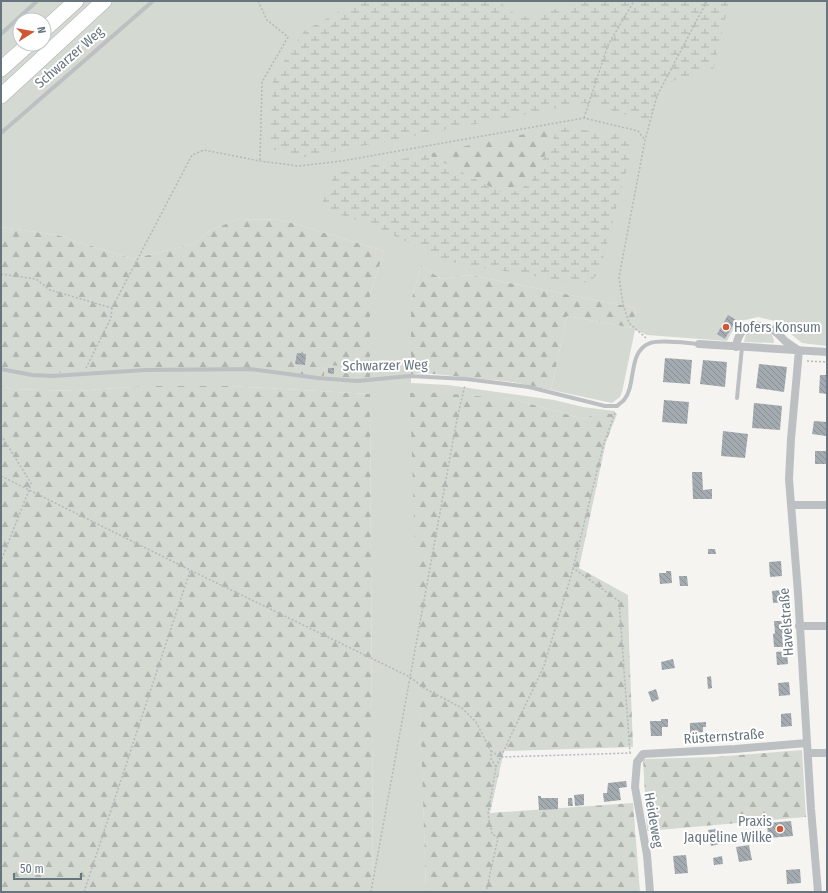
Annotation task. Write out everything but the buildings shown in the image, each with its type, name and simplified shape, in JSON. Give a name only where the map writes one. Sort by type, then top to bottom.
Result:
[{"type":"highway","points":[[52,23],[76,1]]},
{"type":"highway","points":[[1,96],[104,1]]},
{"type":"highway","points":[[1,69],[19,52]]},
{"type":"street","points":[[739,347],[737,340],[740,332],[749,325],[759,325],[772,328],[786,342],[799,350]]},
{"type":"street","points":[[699,344],[827,352]]},
{"type":"street","name":"Havelstraße","points":[[799,350],[789,464],[813,840],[818,892]]},
{"type":"street","points":[[791,505],[827,505]]},
{"type":"street","points":[[799,626],[827,626]]},
{"type":"street","name":"Rüsternstraße","points":[[643,754],[807,743]]},
{"type":"street","points":[[808,754],[827,753]]},
{"type":"street","name":"Heideweg","points":[[643,754],[637,762],[635,787],[647,855],[650,892]]},
{"type":"lane","points":[[1,34],[37,1]]},
{"type":"lane","name":"Schwarzer Weg","points":[[1,133],[153,1]]},
{"type":"lane","points":[[617,406],[624,400],[628,390],[636,356],[643,347],[651,343],[662,342],[699,344]]},
{"type":"lane","points":[[737,398],[739,347]]},
{"type":"lane","name":"Schwarzer Weg","points":[[1,369],[32,375],[53,376],[145,370],[251,370],[318,378],[357,380],[410,376],[466,379],[530,387],[605,406],[617,406]]},
{"type":"path","points":[[258,1],[267,20],[288,37],[262,82],[260,161]]},
{"type":"path","points":[[584,118],[608,46],[634,1]]},
{"type":"path","points":[[651,343],[629,323],[623,304],[619,277],[645,140],[657,96],[707,1]]},
{"type":"path","points":[[82,375],[111,318],[112,308],[192,155],[204,150],[260,161],[298,166],[342,161],[584,118],[638,131],[645,140]]},
{"type":"path","points":[[1,274],[36,279],[50,290],[112,308]]},
{"type":"path","points":[[370,892],[457,419],[466,379]]},
{"type":"path","points":[[486,892],[498,838],[492,834],[488,814],[496,768],[544,666],[574,568],[604,443],[617,406]]},
{"type":"path","points":[[1,435],[31,483],[1,560]]},
{"type":"path","points":[[1,476],[410,677],[424,688],[462,708],[476,722],[490,751],[491,759],[496,768]]},
{"type":"path","points":[[574,568],[619,601],[630,753]]},
{"type":"path","points":[[84,892],[190,570]]},
{"type":"path","points":[[490,751],[501,757],[630,753],[643,754]]},
{"type":"green space","points":[[1,1],[827,1],[827,346],[802,343],[775,321],[758,317],[737,322],[727,341],[647,335],[635,330],[622,392],[620,397],[612,403],[551,390],[567,316],[633,328],[636,308],[469,275],[441,279],[421,266],[411,301],[411,383],[448,385],[554,400],[583,407],[614,411],[617,414],[596,414],[583,419],[513,399],[411,393],[426,892],[373,892],[370,394],[230,386],[146,386],[75,391],[12,389],[1,386],[1,367],[17,370],[144,368],[232,369],[324,375],[325,365],[340,366],[340,377],[370,377],[370,295],[384,251],[282,220],[239,219],[210,230],[194,244],[132,259],[57,235],[1,227]]},
{"type":"green space","points":[[358,1],[498,1],[520,18],[583,1],[729,1],[714,68],[661,85],[649,121],[584,103],[305,157],[270,149],[273,78],[304,31]]},
{"type":"green space","points":[[559,127],[531,182],[517,191],[502,193],[427,154]]},
{"type":"green space","points":[[559,127],[630,136],[633,144],[600,271],[592,280],[580,284],[445,261],[375,226],[320,208],[335,173],[427,154],[502,193],[517,191],[531,182]]},
{"type":"green space","points":[[239,219],[282,220],[384,251],[370,295],[370,377],[340,377],[340,366],[325,365],[324,376],[232,369],[144,368],[71,373],[17,370],[1,367],[1,227],[57,235],[132,259],[194,244],[210,230]]},
{"type":"green space","points":[[421,266],[441,279],[469,275],[636,308],[633,328],[567,316],[551,390],[513,382],[424,373],[411,374],[411,301]]},
{"type":"green space","points":[[751,330],[767,331],[772,335],[774,343],[744,342],[746,333]]},
{"type":"green space","points":[[1,386],[12,389],[75,391],[146,386],[230,386],[370,394],[373,892],[1,892]]},
{"type":"green space","points":[[427,392],[513,399],[583,419],[596,414],[617,414],[606,442],[579,568],[628,595],[633,747],[504,751],[490,813],[633,803],[640,892],[426,892],[410,393]]},
{"type":"green space","points":[[802,750],[806,817],[647,831],[643,759],[715,757]]},
{"type":"place","name":"Hofers Konsum","points":[[726,327]]},
{"type":"place","name":"Praxis Jaqueline Wilke","points":[[780,829]]}]
